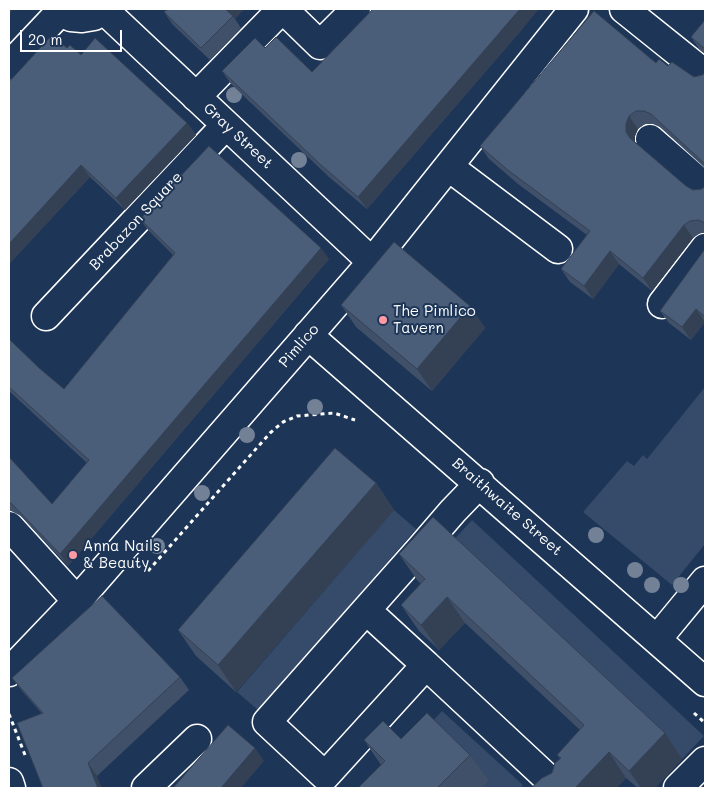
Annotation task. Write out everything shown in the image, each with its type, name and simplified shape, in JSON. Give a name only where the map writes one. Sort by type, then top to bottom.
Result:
[{"type":"street","points":[[196,97],[282,9],[320,46],[356,9]]},
{"type":"street","name":"Pimlico","points":[[9,672],[77,601],[372,262],[449,168],[574,9]]},
{"type":"street","points":[[624,9],[705,74]]},
{"type":"street","points":[[9,66],[59,10],[70,17],[82,18],[94,16],[104,10]]},
{"type":"street","name":"Gray Street","points":[[104,10],[372,262]]},
{"type":"street","name":"Brabazon Square","points":[[46,316],[226,125]]},
{"type":"street","points":[[650,139],[705,187]]},
{"type":"street","points":[[449,168],[558,249]]},
{"type":"street","points":[[662,304],[705,248]]},
{"type":"street","name":"Braithwaite Street","points":[[308,335],[658,638],[705,682]]},
{"type":"street","points":[[426,665],[325,776],[267,722],[480,483]]},
{"type":"street","points":[[9,526],[77,601]]},
{"type":"street","points":[[658,638],[705,581]]},
{"type":"street","points":[[366,610],[426,665],[551,786]]},
{"type":"street","points":[[146,788],[197,739]]},
{"type":"street","points":[[678,788],[705,761]]},
{"type":"street","points":[[9,782],[11,788]]},
{"type":"path","points":[[9,714],[26,758]]},
{"type":"shaded area","points":[[705,387],[705,544],[672,585],[583,512],[627,461],[634,466],[643,455],[647,459]]},
{"type":"shaded area","points":[[394,510],[416,529],[258,710],[237,692]]},
{"type":"shaded area","points":[[472,520],[704,736],[682,759],[451,543]]},
{"type":"shaded area","points":[[442,711],[523,785],[520,788],[482,788],[489,781],[430,724]]},
{"type":"building","points":[[168,9],[225,9],[233,16],[201,48],[164,12]]},
{"type":"building","points":[[373,9],[520,9],[358,197],[321,165],[222,71],[255,38],[265,48],[276,37],[312,72]]},
{"type":"building","points":[[594,11],[656,63],[659,59],[668,66],[672,62],[694,77],[705,73],[705,164],[651,114],[644,111],[636,111],[629,116],[626,132],[630,138],[686,186],[693,190],[702,189],[705,186],[705,223],[699,220],[690,221],[684,225],[643,278],[610,251],[584,286],[561,269],[590,231],[509,171],[480,146]]},
{"type":"building","points":[[705,20],[705,49],[691,37]]},
{"type":"building","points":[[52,35],[67,48],[70,45],[81,55],[95,38],[187,123],[116,198],[81,165],[9,244],[9,82]]},
{"type":"building","points":[[209,146],[321,248],[60,554],[9,502],[9,457],[52,504],[89,460],[9,387],[9,339],[64,389],[175,253],[140,219]]},
{"type":"building","points":[[394,242],[470,306],[417,369],[341,305]]},
{"type":"building","points":[[705,249],[705,317],[696,309],[682,327],[660,311]]},
{"type":"building","points":[[335,448],[376,483],[218,665],[178,630]]},
{"type":"building","points":[[433,517],[665,733],[629,771],[609,752],[575,788],[531,788],[542,778],[552,773],[555,763],[561,758],[557,755],[584,725],[447,597],[421,625],[401,605],[425,579],[399,554]]},
{"type":"building","points":[[102,596],[180,677],[88,763],[98,788],[43,788],[17,723],[43,713],[12,678]]},
{"type":"building","points":[[427,713],[470,755],[437,788],[358,788],[385,761],[364,740],[383,721],[401,739]]},
{"type":"building","points":[[228,725],[255,748],[221,788],[173,788]]},
{"type":"place","name":"The Pimlico Tavern","points":[[383,320]]},
{"type":"place","name":"Anna Nails & Beauty","points":[[73,555]]}]
